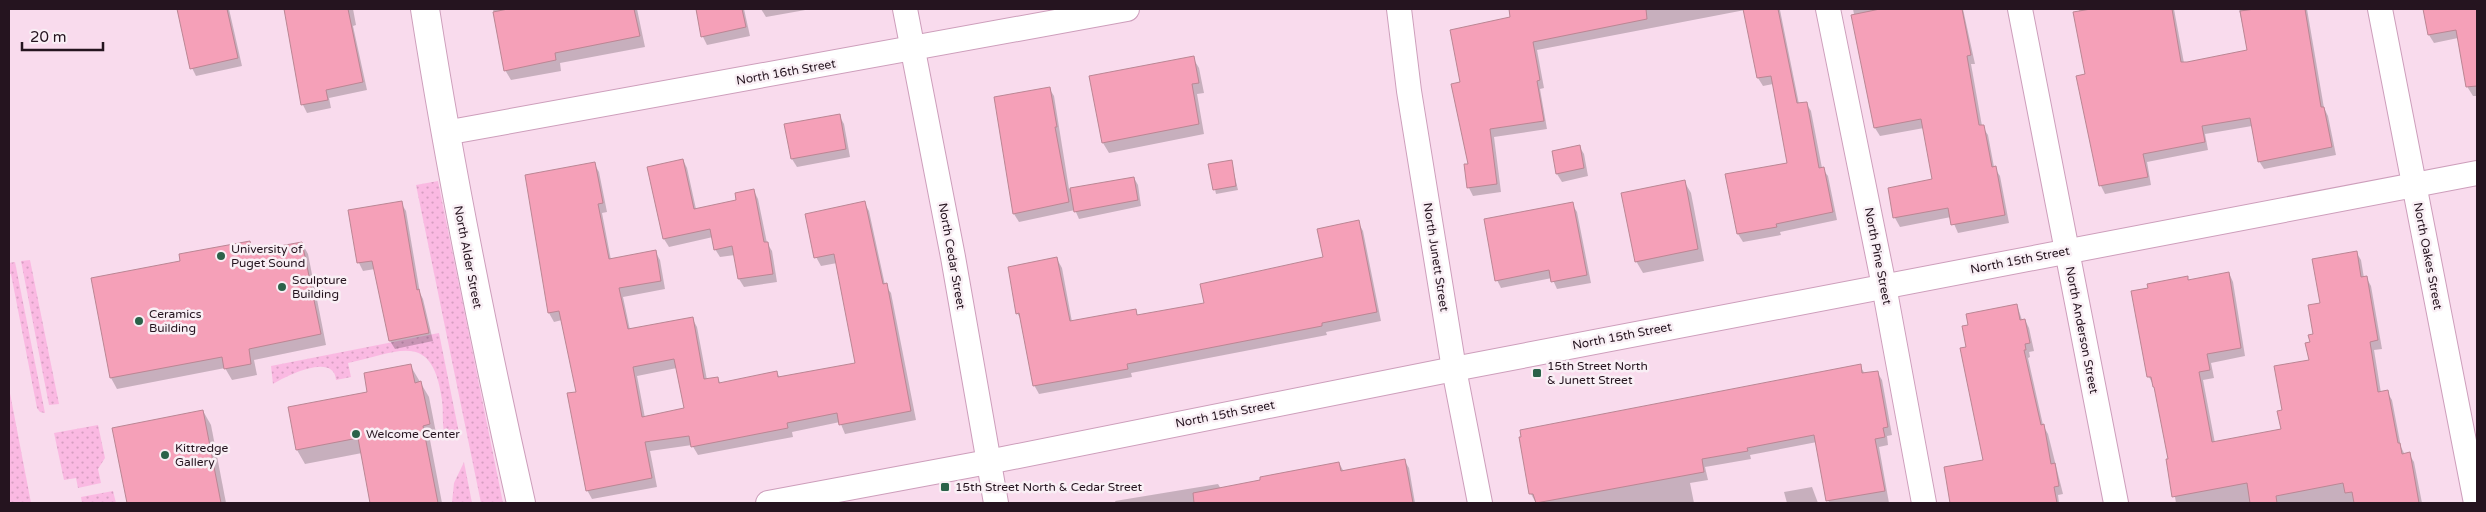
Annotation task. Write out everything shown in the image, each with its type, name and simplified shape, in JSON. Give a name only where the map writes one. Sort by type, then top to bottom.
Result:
[{"type":"street","name":"North Alder Street","points":[[425,9],[444,132],[484,342],[521,503]]},
{"type":"street","name":"North Cedar Street","points":[[905,9],[953,257],[996,503]]},
{"type":"street","name":"North 16th Street","points":[[444,132],[1127,9]]},
{"type":"street","name":"North Junett Street","points":[[1399,9],[1409,91],[1454,369],[1480,503]]},
{"type":"street","name":"North Pine Street","points":[[1828,9],[1884,286],[1924,503]]},
{"type":"street","name":"North Anderson Street","points":[[2020,9],[2116,503]]},
{"type":"street","name":"North Oakes Street","points":[[2380,9],[2476,503]]},
{"type":"street","name":"North 15th Street","points":[[768,503],[988,462],[1454,369],[2477,172]]},
{"type":"shaded area","points":[[438,181],[503,503],[481,503],[416,185]]},
{"type":"shaded area","points":[[30,260],[59,404],[49,405],[21,261]]},
{"type":"shaded area","points":[[15,262],[45,413],[40,412],[37,408],[11,274],[9,274],[9,263]]},
{"type":"shaded area","points":[[439,333],[460,438],[446,438],[442,400],[437,378],[430,363],[422,355],[411,351],[398,351],[348,363],[351,377],[336,380],[333,372],[327,368],[319,367],[298,372],[273,384],[271,366]]},
{"type":"shaded area","points":[[9,388],[31,503],[9,503]]},
{"type":"shaded area","points":[[98,425],[105,458],[98,469],[101,483],[78,488],[76,478],[64,480],[54,433]]},
{"type":"shaded area","points":[[464,462],[472,503],[452,503],[454,483]]},
{"type":"shaded area","points":[[113,491],[116,503],[82,503],[81,497]]},
{"type":"building","points":[[177,9],[227,9],[238,58],[190,69]]},
{"type":"building","points":[[284,9],[348,9],[363,82],[326,90],[328,100],[301,105]]},
{"type":"building","points":[[508,9],[634,9],[640,36],[555,53],[556,60],[504,71],[493,12]]},
{"type":"building","points":[[696,9],[742,9],[746,27],[701,37]]},
{"type":"building","points":[[1509,9],[1646,9],[1647,19],[1533,42],[1540,80],[1537,81],[1544,121],[1490,129],[1497,184],[1467,188],[1464,164],[1468,164],[1451,84],[1460,82],[1450,30],[1510,17]]},
{"type":"building","points":[[1743,9],[1778,9],[1797,103],[1807,102],[1819,168],[1824,167],[1833,212],[1776,224],[1777,227],[1737,234],[1725,174],[1787,163],[1771,76],[1757,78]]},
{"type":"building","points":[[1880,9],[1962,9],[1971,55],[1967,56],[1979,125],[1984,125],[1992,167],[1996,166],[2005,215],[1951,225],[1948,208],[1893,218],[1888,188],[1932,179],[1921,119],[1874,128],[1851,15]]},
{"type":"building","points":[[2091,9],[2172,9],[2181,62],[2187,62],[2247,50],[2240,11],[2255,9],[2305,9],[2321,107],[2324,107],[2332,147],[2258,162],[2250,118],[2202,126],[2205,142],[2143,154],[2148,177],[2099,186],[2076,76],[2085,74],[2073,12]]},
{"type":"building","points":[[2423,9],[2477,9],[2477,86],[2466,87],[2456,30],[2428,35]]},
{"type":"building","points":[[1194,56],[1199,83],[1192,84],[1199,124],[1102,143],[1089,76]]},
{"type":"building","points":[[1050,87],[1057,127],[1055,127],[1069,202],[1013,214],[994,97]]},
{"type":"building","points":[[840,114],[846,149],[791,159],[784,124]]},
{"type":"building","points":[[1580,145],[1584,168],[1556,174],[1552,151]]},
{"type":"building","points":[[683,159],[694,209],[736,200],[735,193],[754,189],[764,242],[768,242],[773,274],[738,279],[732,246],[714,250],[710,229],[663,239],[647,167]]},
{"type":"building","points":[[1232,160],[1236,186],[1213,190],[1208,164]]},
{"type":"building","points":[[595,162],[603,203],[598,204],[609,259],[656,250],[661,281],[619,288],[628,329],[693,317],[704,379],[718,377],[719,383],[777,371],[778,377],[855,363],[834,254],[814,258],[805,214],[865,201],[883,284],[887,283],[911,411],[839,425],[837,413],[787,423],[788,428],[691,447],[689,436],[645,442],[652,478],[586,491],[567,393],[576,392],[559,311],[548,313],[525,175]],"holes":[[[674,359],[684,408],[642,417],[633,367]]]},
{"type":"building","points":[[1134,177],[1138,200],[1074,212],[1070,188]]},
{"type":"building","points":[[1685,180],[1698,249],[1635,262],[1621,193]]},
{"type":"building","points":[[402,201],[417,290],[419,289],[429,333],[389,341],[372,261],[357,263],[348,210]]},
{"type":"building","points":[[1573,202],[1587,275],[1551,282],[1549,270],[1495,281],[1484,219]]},
{"type":"building","points":[[1359,220],[1377,312],[1322,323],[1322,326],[1127,364],[1128,369],[1033,386],[1019,313],[1016,314],[1008,267],[1057,257],[1070,321],[1136,309],[1137,315],[1204,303],[1200,284],[1323,257],[1317,229]]},
{"type":"building","points":[[250,241],[252,251],[302,242],[321,334],[249,349],[251,364],[224,369],[222,357],[110,378],[91,278],[180,261],[179,254]]},
{"type":"building","points":[[2357,251],[2361,277],[2367,276],[2378,340],[2370,342],[2378,392],[2388,390],[2398,443],[2400,443],[2402,454],[2410,452],[2419,503],[2354,503],[2352,492],[2345,493],[2343,483],[2276,496],[2277,503],[2250,503],[2247,483],[2172,497],[2166,459],[2168,459],[2154,387],[2151,377],[2147,377],[2131,291],[2148,288],[2147,284],[2188,276],[2188,280],[2229,272],[2241,348],[2207,354],[2210,370],[2199,372],[2212,442],[2281,429],[2277,411],[2282,410],[2274,366],[2309,360],[2305,343],[2310,342],[2308,335],[2313,334],[2308,305],[2320,303],[2312,259]]},
{"type":"building","points":[[2017,304],[2020,320],[2025,319],[2030,343],[2025,344],[2026,350],[2024,350],[2041,425],[2044,424],[2051,464],[2055,463],[2059,486],[2054,487],[2057,503],[1950,503],[1944,467],[1983,460],[1960,348],[1966,347],[1962,326],[1968,325],[1966,314]]},
{"type":"building","name":"Welcome Center","points":[[411,364],[415,383],[421,381],[430,424],[423,426],[438,503],[370,503],[358,438],[296,450],[288,407],[367,392],[364,373]]},
{"type":"building","points":[[1861,364],[1862,373],[1878,371],[1888,427],[1883,428],[1885,437],[1875,439],[1885,491],[1826,501],[1814,435],[1747,448],[1748,451],[1702,459],[1704,472],[1536,503],[1533,494],[1529,494],[1519,437],[1521,437],[1520,430]]},
{"type":"building","name":"Kittredge Gallery","points":[[203,410],[221,503],[127,503],[112,428]]},
{"type":"building","points":[[1405,459],[1413,503],[1194,503],[1193,493],[1260,480],[1260,477],[1339,462],[1341,471]]},
{"type":"place","name":"University of Puget Sound","points":[[221,256]]},
{"type":"place","name":"Sculpture Building","points":[[282,287]]},
{"type":"place","name":"Ceramics Building","points":[[139,321]]},
{"type":"place","name":"15th Street North & Junett Street","points":[[1537,373]]},
{"type":"place","name":"Welcome Center","points":[[356,434]]},
{"type":"place","name":"Kittredge Gallery","points":[[165,455]]},
{"type":"place","name":"15th Street North & Cedar Street","points":[[945,487]]}]
